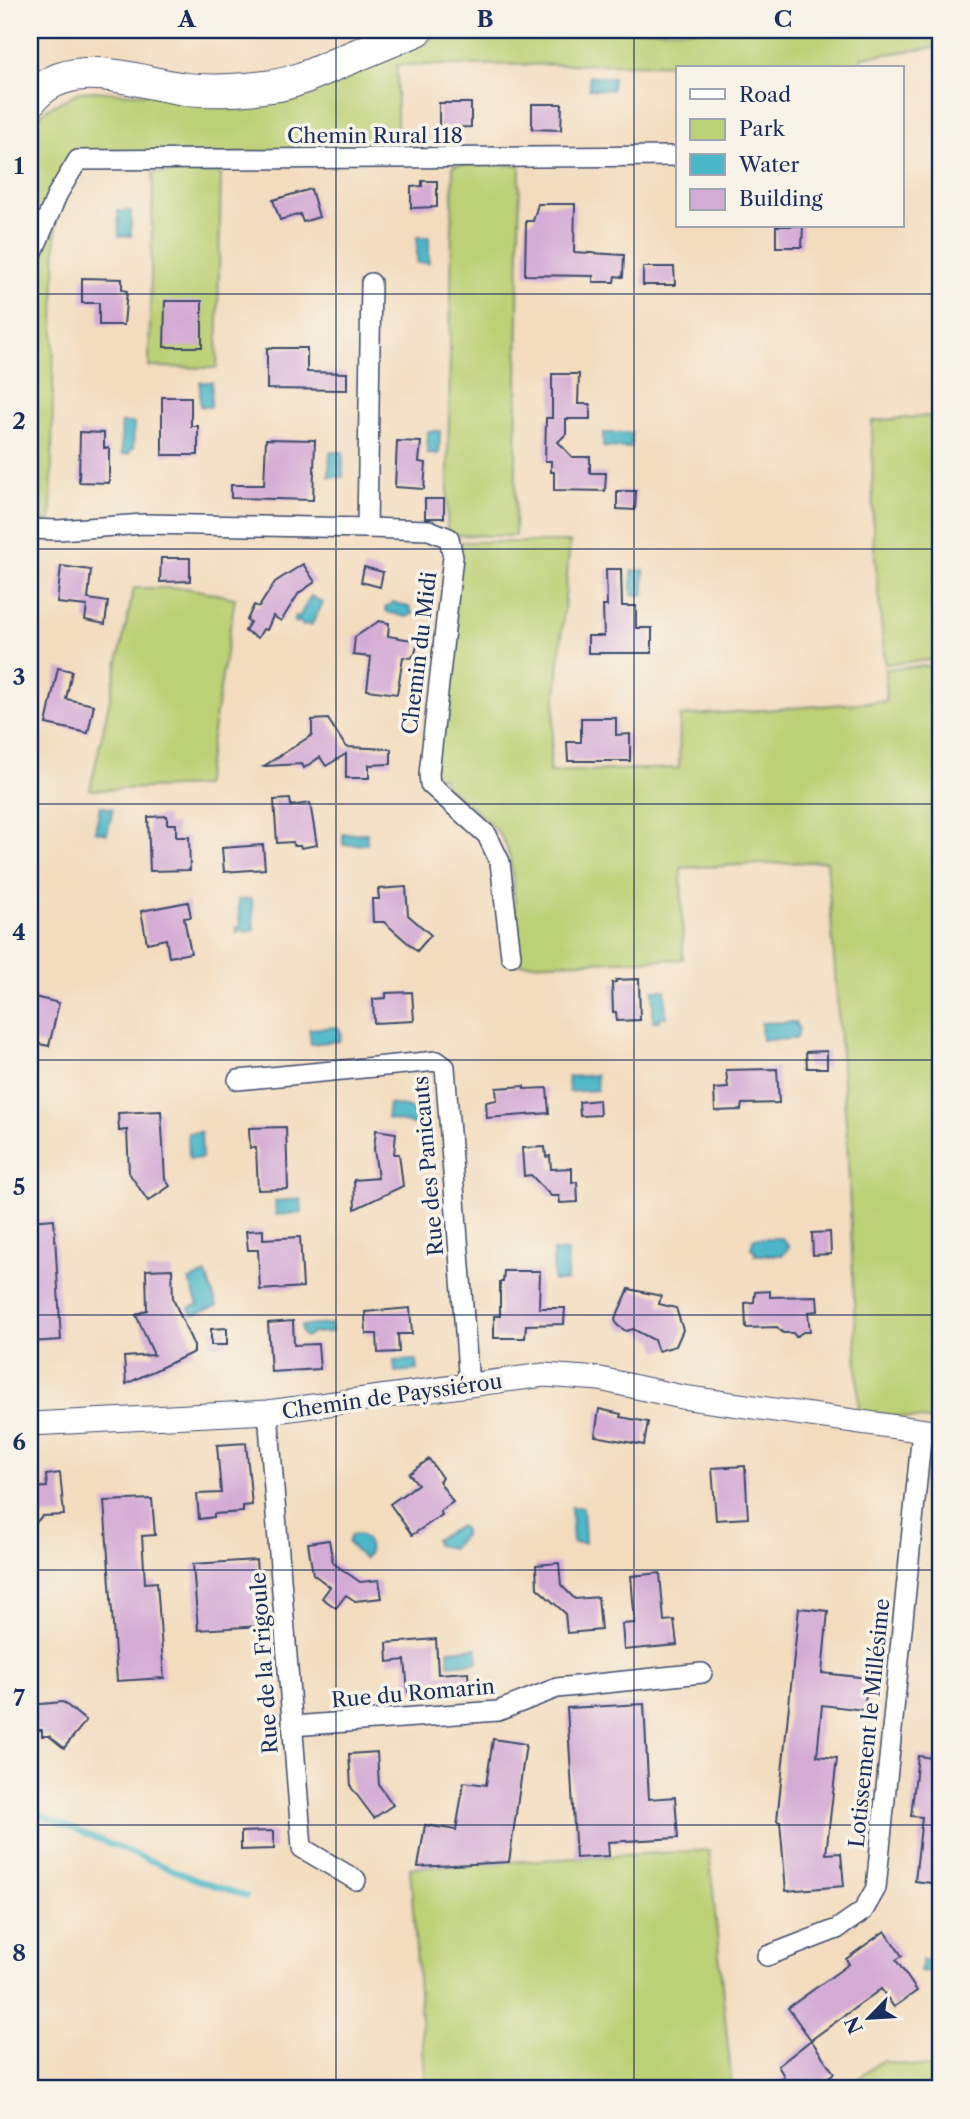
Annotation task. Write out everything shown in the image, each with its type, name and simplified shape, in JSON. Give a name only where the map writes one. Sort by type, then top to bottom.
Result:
[{"type":"highway","points":[[30,101],[35,94],[59,78],[89,72],[214,92],[276,85],[307,76],[417,30]]},
{"type":"street","name":"Chemin Rural 118","points":[[30,259],[58,193],[78,160],[676,156]]},
{"type":"street","points":[[367,528],[371,283]]},
{"type":"street","name":"Chemin du Midi","points":[[30,529],[58,530],[144,524],[367,528],[429,530],[449,538],[453,558],[430,784],[487,835],[500,862],[511,956]]},
{"type":"street","name":"Rue des Panicauts","points":[[238,1080],[437,1061],[445,1067],[469,1385]]},
{"type":"street","name":"Chemin de Payssiérou","points":[[30,1424],[268,1412],[544,1376],[600,1379],[682,1397],[931,1432]]},
{"type":"street","name":"Rue de la Frigoule","points":[[268,1412],[302,1848],[356,1880]]},
{"type":"street","name":"Lotissement le Millésime","points":[[767,1956],[837,1929],[863,1911],[876,1888],[931,1432]]},
{"type":"street","name":"Rue du Romarin","points":[[292,1726],[498,1711],[557,1688],[702,1673]]},
{"type":"green space","points":[[451,30],[940,30],[940,47],[861,57],[861,66],[397,65],[397,153],[96,155],[90,150],[72,159],[30,250],[30,126],[45,110],[79,92],[131,94],[320,87]]},
{"type":"green space","points":[[453,165],[520,165],[515,536],[447,535]]},
{"type":"green space","points":[[221,172],[217,368],[149,367],[153,173]]},
{"type":"green space","points":[[56,209],[51,521],[30,520],[30,271]]},
{"type":"green space","points":[[940,415],[940,659],[885,664],[873,536],[872,421]]},
{"type":"green space","points":[[461,542],[570,542],[549,772],[679,768],[680,716],[886,701],[885,669],[940,665],[940,1421],[859,1413],[847,1138],[827,861],[681,868],[683,959],[518,964],[513,882],[504,841],[485,819],[445,785],[443,777],[432,777]]},
{"type":"green space","points":[[134,588],[187,588],[235,598],[204,786],[90,790]]},
{"type":"green space","points":[[709,1850],[732,2089],[426,2089],[410,1868]]},
{"type":"green space","points":[[881,2061],[940,2069],[940,2089],[845,2089]]},
{"type":"water","points":[[589,76],[613,78],[612,90],[589,89]]},
{"type":"water","points":[[118,211],[131,211],[131,236],[119,236]]},
{"type":"water","points":[[417,237],[429,237],[429,263],[417,263]]},
{"type":"water","points":[[200,382],[212,382],[211,407],[200,406]]},
{"type":"water","points":[[121,423],[134,423],[133,449],[129,454],[122,454]]},
{"type":"water","points":[[428,431],[440,431],[439,454],[427,453]]},
{"type":"water","points":[[603,433],[632,433],[631,448],[603,447]]},
{"type":"water","points":[[330,452],[343,452],[343,477],[329,477]]},
{"type":"water","points":[[644,570],[644,595],[632,595],[632,571]]},
{"type":"water","points":[[311,596],[323,603],[311,626],[303,626],[300,621],[296,623],[293,619],[299,617]]},
{"type":"water","points":[[393,602],[409,607],[413,614],[406,617],[387,612],[385,608]]},
{"type":"water","points":[[100,806],[113,809],[107,834],[95,831]]},
{"type":"water","points":[[367,833],[367,844],[343,845],[343,834]]},
{"type":"water","points":[[252,899],[254,930],[236,932],[236,928],[240,927],[238,900]]},
{"type":"water","points":[[653,990],[665,990],[666,1017],[660,1017],[660,1021],[653,1021]]},
{"type":"water","points":[[795,1022],[799,1030],[796,1039],[762,1040],[761,1023]]},
{"type":"water","points":[[338,1027],[342,1034],[339,1041],[311,1044],[309,1029]]},
{"type":"water","points":[[596,1075],[597,1090],[569,1092],[568,1077]]},
{"type":"water","points":[[389,1104],[415,1109],[414,1116],[420,1118],[418,1125],[387,1119]]},
{"type":"water","points":[[201,1132],[202,1158],[189,1159],[188,1133]]},
{"type":"water","points":[[301,1199],[302,1213],[276,1215],[275,1201]]},
{"type":"water","points":[[754,1238],[782,1238],[789,1247],[782,1255],[755,1255],[751,1248]]},
{"type":"water","points":[[553,1251],[568,1251],[567,1281],[553,1281]]},
{"type":"water","points":[[206,1274],[217,1306],[192,1315],[189,1308],[198,1305],[189,1280]]},
{"type":"water","points":[[331,1324],[332,1332],[313,1333],[306,1337],[302,1334],[301,1326]]},
{"type":"water","points":[[417,1360],[418,1370],[395,1372],[394,1361]]},
{"type":"water","points":[[571,1507],[583,1507],[585,1543],[573,1543]]},
{"type":"water","points":[[460,1526],[464,1535],[452,1548],[436,1545],[435,1540]]},
{"type":"water","points":[[359,1534],[369,1545],[369,1552],[364,1559],[348,1543],[351,1535]]},
{"type":"water","points":[[477,1648],[478,1662],[449,1665],[448,1650]]},
{"type":"water","points":[[922,1960],[940,1963],[940,1973],[920,1971]]},
{"type":"building","points":[[439,103],[471,103],[471,127],[439,128]]},
{"type":"building","points":[[532,104],[562,104],[561,130],[532,129]]},
{"type":"building","points":[[422,181],[437,181],[437,207],[411,208],[411,187],[422,186]]},
{"type":"building","points":[[311,189],[319,217],[303,222],[300,214],[280,220],[273,200]]},
{"type":"building","points":[[538,204],[575,204],[574,252],[624,255],[623,277],[615,276],[614,282],[593,282],[593,276],[525,275],[526,221],[533,221]]},
{"type":"building","points":[[776,228],[803,228],[802,247],[776,247]]},
{"type":"building","points":[[643,267],[674,267],[675,285],[643,285]]},
{"type":"building","points":[[82,278],[122,279],[122,290],[127,291],[124,325],[99,325],[99,303],[82,303]]},
{"type":"building","points":[[165,301],[202,301],[202,347],[164,347]]},
{"type":"building","points":[[267,348],[307,348],[307,372],[347,373],[347,390],[267,389]]},
{"type":"building","points":[[552,374],[579,374],[578,404],[590,404],[590,419],[566,419],[566,434],[558,442],[572,457],[590,457],[590,473],[606,473],[605,491],[554,490],[551,461],[545,461],[546,418],[552,418]]},
{"type":"building","points":[[162,397],[191,397],[191,426],[198,426],[198,455],[162,455]]},
{"type":"building","points":[[80,432],[104,433],[104,448],[109,448],[109,483],[79,482]]},
{"type":"building","points":[[266,439],[315,440],[313,500],[231,498],[231,485],[264,485]]},
{"type":"building","points":[[397,441],[421,442],[419,462],[426,463],[424,489],[395,487]]},
{"type":"building","points":[[617,491],[636,491],[635,510],[617,509]]},
{"type":"building","points":[[425,499],[444,499],[444,518],[425,518]]},
{"type":"building","points":[[161,558],[190,558],[190,581],[160,582]]},
{"type":"building","points":[[303,564],[315,582],[299,593],[281,621],[273,616],[267,630],[263,629],[258,638],[245,631],[254,605],[259,607],[275,582]]},
{"type":"building","points":[[61,566],[91,570],[88,599],[108,602],[105,624],[85,620],[87,606],[57,603]]},
{"type":"building","points":[[364,567],[383,572],[380,587],[361,582]]},
{"type":"building","points":[[606,569],[621,569],[622,606],[636,606],[636,628],[652,628],[652,653],[588,653],[588,636],[604,636],[603,606],[607,606]]},
{"type":"building","points":[[379,621],[389,623],[388,636],[418,641],[415,654],[411,658],[403,657],[397,694],[367,690],[371,657],[353,655],[355,637]]},
{"type":"building","points":[[58,668],[72,671],[66,699],[94,705],[88,733],[46,724]]},
{"type":"building","points":[[581,718],[616,718],[616,735],[630,734],[630,761],[568,761],[567,742],[581,742]]},
{"type":"building","points":[[328,719],[346,747],[391,749],[391,764],[369,765],[369,778],[346,778],[346,754],[326,766],[320,757],[304,768],[302,764],[264,766],[312,735],[312,720]]},
{"type":"building","points":[[290,799],[291,806],[310,803],[317,845],[301,848],[294,846],[293,842],[277,843],[274,800]]},
{"type":"building","points":[[167,816],[167,824],[176,824],[176,837],[189,837],[190,870],[150,871],[148,817]]},
{"type":"building","points":[[263,845],[265,869],[224,872],[222,848]]},
{"type":"building","points":[[406,887],[408,915],[431,935],[417,951],[384,922],[373,922],[372,899],[379,899],[378,889]]},
{"type":"building","points":[[188,902],[191,917],[184,918],[191,953],[169,957],[166,939],[147,943],[141,911]]},
{"type":"building","points":[[639,979],[640,1020],[617,1021],[616,1012],[613,1012],[612,983],[616,980]]},
{"type":"building","points":[[412,992],[414,1021],[374,1023],[373,999],[386,998],[386,993]]},
{"type":"building","points":[[30,996],[59,1003],[49,1046],[30,1042]]},
{"type":"building","points":[[827,1051],[827,1068],[807,1068],[806,1052]]},
{"type":"building","points":[[777,1069],[779,1103],[742,1104],[741,1110],[715,1111],[714,1089],[728,1088],[726,1070]]},
{"type":"building","points":[[524,1086],[524,1089],[547,1088],[549,1113],[487,1118],[486,1102],[497,1100],[496,1088]]},
{"type":"building","points":[[599,1100],[600,1115],[580,1116],[579,1102]]},
{"type":"building","points":[[161,1111],[165,1179],[170,1186],[148,1201],[129,1173],[127,1130],[119,1131],[118,1113]]},
{"type":"building","points":[[286,1127],[288,1189],[258,1190],[256,1148],[250,1148],[249,1128]]},
{"type":"building","points":[[376,1130],[396,1133],[394,1154],[399,1154],[403,1186],[355,1209],[354,1180],[378,1178],[374,1149]]},
{"type":"building","points":[[545,1147],[546,1157],[550,1156],[551,1169],[572,1168],[572,1183],[577,1182],[578,1202],[560,1203],[559,1196],[551,1196],[531,1175],[524,1176],[522,1148]]},
{"type":"building","points":[[54,1219],[61,1340],[30,1342],[30,1221]]},
{"type":"building","points":[[263,1230],[263,1239],[300,1237],[303,1287],[260,1290],[258,1250],[248,1250],[246,1231]]},
{"type":"building","points":[[830,1232],[831,1254],[813,1255],[812,1233]]},
{"type":"building","points":[[172,1269],[173,1299],[194,1346],[194,1352],[126,1384],[124,1357],[154,1355],[136,1315],[147,1310],[146,1270]]},
{"type":"building","points":[[504,1271],[540,1271],[539,1308],[565,1308],[564,1324],[526,1325],[525,1338],[494,1338],[494,1316],[500,1316],[500,1282],[503,1282]]},
{"type":"building","points":[[629,1289],[661,1296],[659,1304],[676,1308],[683,1330],[676,1346],[658,1351],[654,1340],[633,1329],[626,1331],[617,1325],[615,1319]]},
{"type":"building","points":[[770,1291],[770,1297],[817,1296],[818,1311],[808,1312],[810,1332],[803,1332],[796,1337],[793,1333],[783,1333],[777,1327],[746,1328],[745,1303],[754,1302],[755,1292]]},
{"type":"building","points":[[410,1308],[412,1334],[398,1334],[399,1352],[378,1353],[377,1334],[366,1334],[365,1312]]},
{"type":"building","points":[[293,1321],[294,1345],[318,1344],[320,1369],[271,1372],[268,1323]]},
{"type":"building","points":[[227,1328],[227,1345],[211,1345],[211,1329]]},
{"type":"building","points":[[599,1409],[621,1414],[620,1417],[648,1422],[644,1445],[595,1436]]},
{"type":"building","points":[[246,1443],[252,1505],[243,1506],[243,1512],[214,1514],[214,1517],[199,1519],[197,1494],[221,1493],[217,1445]]},
{"type":"building","points":[[429,1459],[453,1502],[440,1511],[442,1515],[412,1535],[390,1504],[418,1484],[409,1474]]},
{"type":"building","points":[[745,1466],[748,1518],[716,1520],[712,1468]]},
{"type":"building","points":[[60,1473],[64,1515],[42,1516],[30,1529],[30,1488],[47,1487],[46,1475]]},
{"type":"building","points":[[152,1499],[155,1535],[142,1536],[145,1583],[157,1582],[164,1678],[117,1681],[104,1501]]},
{"type":"building","points":[[329,1540],[333,1563],[360,1582],[379,1580],[382,1598],[355,1601],[346,1595],[336,1608],[322,1598],[330,1587],[313,1574],[308,1543]]},
{"type":"building","points":[[256,1560],[261,1626],[198,1630],[193,1564]]},
{"type":"building","points":[[559,1563],[561,1585],[575,1599],[598,1597],[601,1630],[567,1633],[565,1613],[537,1588],[536,1565]]},
{"type":"building","points":[[660,1573],[664,1621],[674,1620],[677,1645],[624,1650],[622,1624],[635,1623],[631,1576]]},
{"type":"building","points":[[799,1608],[828,1611],[822,1673],[868,1678],[864,1710],[822,1705],[817,1756],[837,1758],[826,1854],[841,1853],[844,1886],[786,1891],[780,1822],[777,1821]]},
{"type":"building","points":[[436,1639],[438,1674],[468,1672],[469,1687],[408,1692],[405,1660],[388,1662],[387,1643]]},
{"type":"building","points":[[63,1702],[86,1721],[64,1748],[49,1736],[42,1736],[42,1730],[30,1730],[30,1705]]},
{"type":"building","points":[[644,1704],[649,1799],[675,1797],[678,1838],[608,1842],[609,1856],[576,1858],[567,1708]]},
{"type":"building","points":[[493,1739],[526,1744],[509,1862],[418,1867],[425,1825],[456,1830],[464,1782],[486,1785]]},
{"type":"building","points":[[377,1752],[379,1785],[393,1805],[374,1818],[351,1787],[349,1754]]},
{"type":"building","points":[[918,1756],[940,1759],[940,1884],[915,1881],[922,1817],[911,1816]]},
{"type":"building","points":[[274,1831],[274,1849],[241,1850],[241,1832]]},
{"type":"building","points":[[885,1931],[902,1956],[896,1960],[917,1991],[894,2007],[881,1989],[811,2040],[788,2008],[849,1964],[846,1959]]},
{"type":"building","points":[[811,2040],[834,2073],[812,2089],[766,2089],[784,2076],[778,2066]]},
{"type":"waterway","points":[[30,1811],[197,1880],[246,1896]]}]
